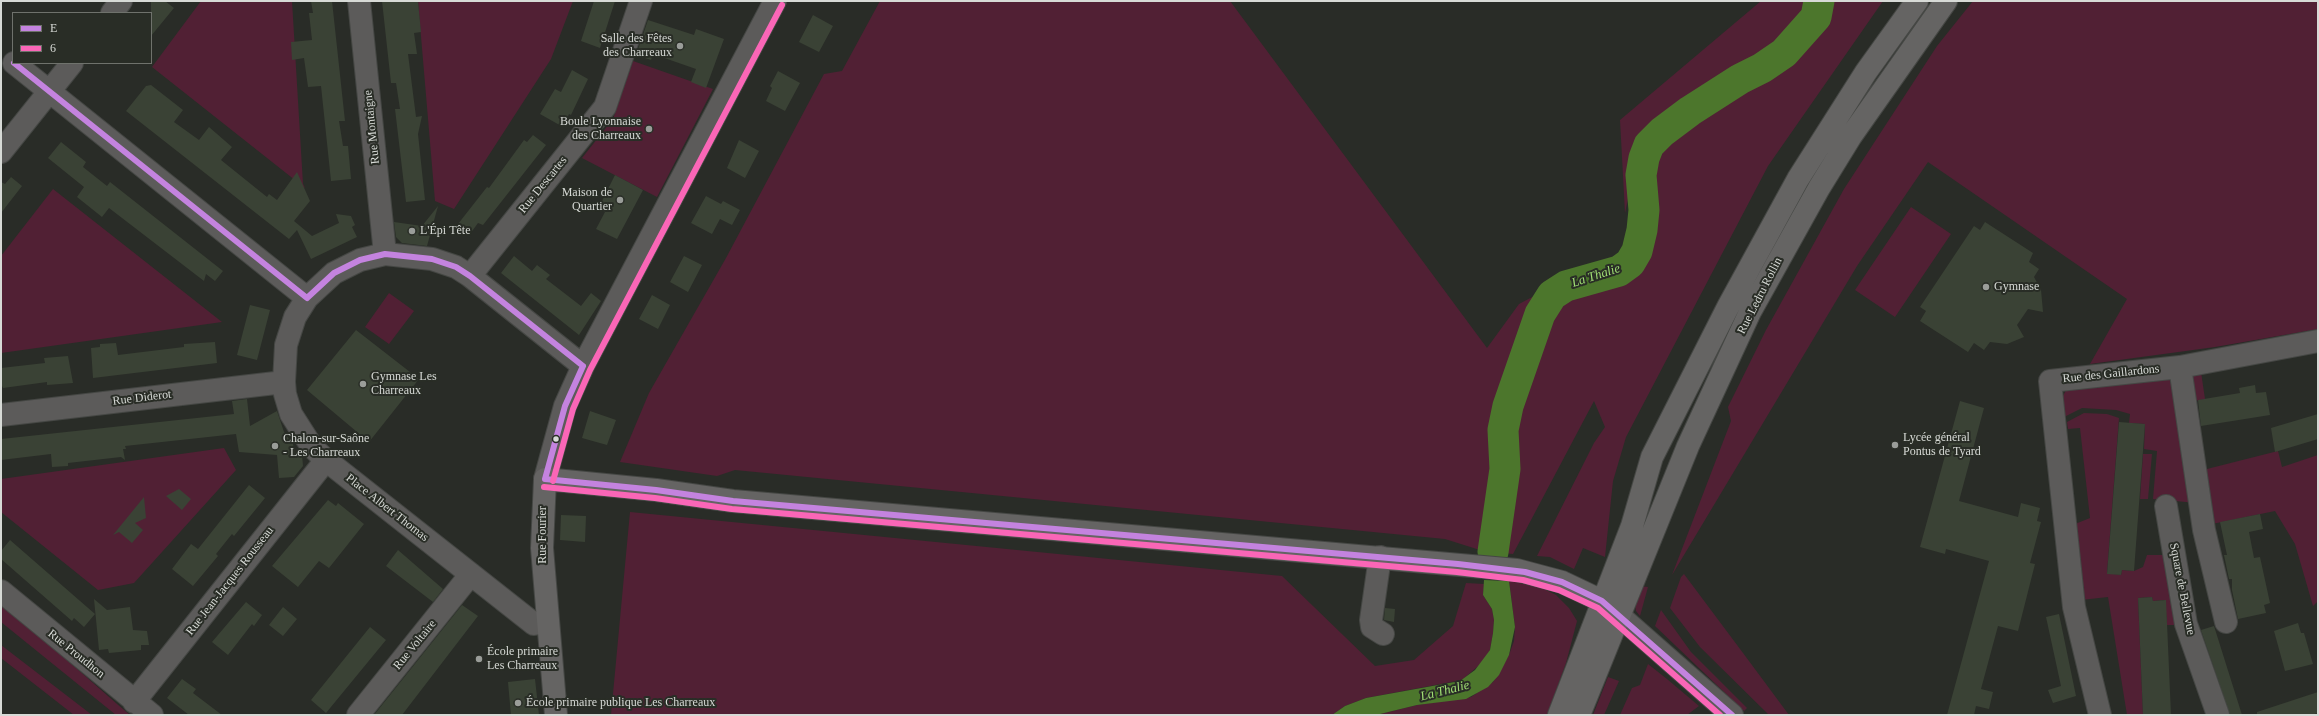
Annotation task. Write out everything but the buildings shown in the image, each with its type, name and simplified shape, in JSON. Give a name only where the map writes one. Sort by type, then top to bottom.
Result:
[{"type":"main road","name":"Rue Ledru Rollin","points":[[1559,715],[1632,526],[1652,456],[1763,239],[1830,126],[1917,1]]},
{"type":"main road","name":"Rue Ledru Rollin","points":[[1579,715],[1688,446],[1750,312],[1808,208],[1851,136],[1946,1]]},
{"type":"main road","points":[[545,479],[656,490],[733,501],[1517,570],[1562,582],[1602,601]]},
{"type":"main road","name":"Rue Fourier","points":[[545,479],[542,548],[556,715]]},
{"type":"street","points":[[113,12],[121,1]]},
{"type":"street","name":"Rue Montaigne","points":[[359,1],[385,254]]},
{"type":"street","name":"Rue Descartes","points":[[470,276],[605,107],[641,1]]},
{"type":"street","name":"Rue Fourier","points":[[545,479],[565,406],[583,366],[775,1]]},
{"type":"street","points":[[1,53],[12,62]]},
{"type":"street","points":[[14,64],[307,298]]},
{"type":"street","points":[[1,152],[71,64]]},
{"type":"street","name":"Place Albert Thomas","points":[[547,622],[534,624],[326,460],[312,447],[291,414],[284,382],[286,345],[295,317],[307,298],[334,273],[360,260],[385,254],[432,259],[456,267],[470,276],[583,366]]},
{"type":"street","points":[[2226,622],[2204,530],[2180,367],[2318,342]]},
{"type":"street","name":"Rue des Gaillardons","points":[[2100,715],[2074,607],[2050,381],[2180,367]]},
{"type":"street","name":"Rue Diderot","points":[[1,415],[284,382]]},
{"type":"street","name":"Rue Jean-Jacques Rousseau","points":[[134,702],[326,460]]},
{"type":"street","name":"Square de Bellevue","points":[[2166,506],[2186,624],[2218,715]]},
{"type":"street","points":[[1380,557],[1371,620],[1372,627],[1383,634]]},
{"type":"street","name":"Rue Voltaire","points":[[358,715],[471,574]]},
{"type":"street","name":"Rue Proudhon","points":[[1,591],[134,702],[152,715]]},
{"type":"street","points":[[1602,601],[1732,715]]},
{"type":"shaded area","points":[[201,1],[292,1],[303,184],[305,188],[152,67]]},
{"type":"shaded area","points":[[418,1],[573,1],[551,59],[454,209],[435,201]]},
{"type":"shaded area","points":[[880,1],[1230,1],[1487,348],[1519,304],[1536,295],[1495,405],[1493,427],[1497,459],[1494,493],[1483,551],[1445,539],[735,470],[717,476],[620,462],[649,393],[726,258],[824,74],[842,71]]},
{"type":"shaded area","points":[[1761,1],[1809,1],[1807,9],[1786,34],[1763,55],[1656,124],[1640,142],[1625,213],[1620,120]]},
{"type":"shaded area","points":[[1828,1],[1883,1],[1768,166],[1626,437],[1613,481],[1605,557],[1583,548],[1574,569],[1550,557],[1537,556],[1594,443],[1605,427],[1594,401],[1513,554],[1503,553],[1513,482],[1511,431],[1520,400],[1550,326],[1564,297],[1626,276],[1640,263],[1647,239],[1651,212],[1647,177],[1650,160],[1659,144],[1686,124],[1783,66],[1819,28]]},
{"type":"shaded area","points":[[1973,1],[2318,1],[2318,329],[2215,347],[2090,364],[2127,299],[1928,162],[1857,266],[1672,575],[1731,421],[1728,407],[1766,330],[1844,189],[1937,46]]},
{"type":"shaded area","name":"Boule Lyonnaise des Charreaux","points":[[633,61],[713,89],[657,197],[582,158],[613,119]]},
{"type":"shaded area","points":[[53,189],[222,322],[1,353],[1,256]]},
{"type":"shaded area","points":[[1911,207],[1951,234],[1895,317],[1855,290]]},
{"type":"shaded area","points":[[389,293],[414,311],[389,344],[365,327]]},
{"type":"shaded area","points":[[2201,372],[2205,399],[2195,401],[2191,373]]},
{"type":"shaded area","points":[[2164,377],[2171,381],[2176,391],[2197,503],[2153,499],[2157,451],[2144,449],[2145,424],[2129,423],[2130,414],[2116,410],[2082,408],[2064,417],[2063,396],[2066,390]]},
{"type":"shaded area","points":[[2084,413],[2107,414],[2119,418],[2107,573],[2121,575],[2122,570],[2134,571],[2143,567],[2147,555],[2166,555],[2179,625],[2167,625],[2165,600],[2153,601],[2152,597],[2138,598],[2143,715],[2127,715],[2108,597],[2081,600],[2075,524],[2090,518],[2080,428],[2068,429],[2067,422]]},
{"type":"shaded area","points":[[224,448],[236,470],[134,583],[98,590],[1,512],[1,479]]},
{"type":"shaded area","points":[[2278,451],[2282,467],[2318,455],[2318,601],[2313,606],[2295,544],[2275,511],[2212,524],[2203,470]]},
{"type":"shaded area","points":[[2143,454],[2152,454],[2148,499],[2140,499]]},
{"type":"shaded area","points":[[630,512],[1282,576],[1375,666],[1414,660],[1453,626],[1466,583],[1484,584],[1483,595],[1492,609],[1494,620],[1493,633],[1490,650],[1484,661],[1462,680],[1366,698],[1345,706],[1332,715],[611,715]]},
{"type":"shaded area","points":[[1684,574],[1789,715],[1769,715],[1700,647],[1670,608],[1681,577]]},
{"type":"shaded area","points":[[1509,581],[1540,587],[1556,595],[1569,608],[1577,621],[1566,663],[1547,715],[1376,715],[1417,705],[1471,697],[1493,682],[1509,655],[1514,641],[1515,627]]},
{"type":"shaded area","points":[[1639,586],[1648,587],[1640,616],[1636,611],[1634,600]]},
{"type":"shaded area","points":[[1,602],[130,715],[116,715],[1,622]]},
{"type":"shaded area","points":[[1661,610],[1691,652],[1747,708],[1744,711],[1655,626]]},
{"type":"shaded area","points":[[1,645],[92,715],[74,715],[1,658]]},
{"type":"shaded area","points":[[1648,664],[1699,706],[1687,715],[1620,715],[1632,688],[1640,685]]},
{"type":"shaded area","points":[[1608,677],[1619,681],[1604,715],[1593,715]]},
{"type":"water","points":[[1484,580],[1509,581],[1515,627],[1509,655],[1499,675],[1488,687],[1466,699],[1417,705],[1376,715],[1332,715],[1345,706],[1366,698],[1460,681],[1475,670],[1490,650],[1493,633],[1494,620],[1492,609],[1483,595]]},
{"type":"waterway","name":"La Thalie","points":[[1493,552],[1505,469],[1503,430],[1508,406],[1540,314],[1552,295],[1566,286],[1619,271],[1630,263],[1637,251],[1642,230],[1644,210],[1641,175],[1644,158],[1649,145],[1662,132],[1690,111],[1740,79],[1762,68],[1784,53],[1816,17],[1819,1]]},
{"type":"transit line","name":"6","points":[[553,481],[573,409],[590,370],[782,5]]},
{"type":"transit line","name":"E","points":[[15,64],[307,298]]},
{"type":"transit line","name":"E","points":[[307,298],[334,273],[360,260],[385,254],[432,259],[456,267],[470,276],[583,366]]},
{"type":"transit line","name":"E","points":[[545,479],[565,406],[583,366]]},
{"type":"transit line","name":"E","points":[[545,479],[656,490],[733,501],[1458,564],[1525,572],[1562,582],[1602,601],[1732,715]]},
{"type":"transit line","name":"6","points":[[544,487],[655,498],[732,509],[1457,572],[1523,580],[1559,590],[1598,608],[1720,715]]},
{"type":"place","name":"Salle des Fêtes des Charreaux","points":[[680,46]]},
{"type":"place","name":"Boule Lyonnaise des Charreaux","points":[[649,129]]},
{"type":"place","name":"Maison de Quartier","points":[[620,200]]},
{"type":"place","name":"L'Épi Tête","points":[[412,231]]},
{"type":"place","name":"Gymnase","points":[[1986,287]]},
{"type":"place","name":"Gymnase Les Charreaux","points":[[363,384]]},
{"type":"place","name":"Lycée général Pontus de Tyard","points":[[1895,445]]},
{"type":"place","name":"Chalon-sur-Saône - Les Charreaux","points":[[275,446]]},
{"type":"place","name":"École primaire Les Charreaux","points":[[479,659]]},
{"type":"place","name":"École primaire publique Les Charreaux","points":[[518,703]]}]
